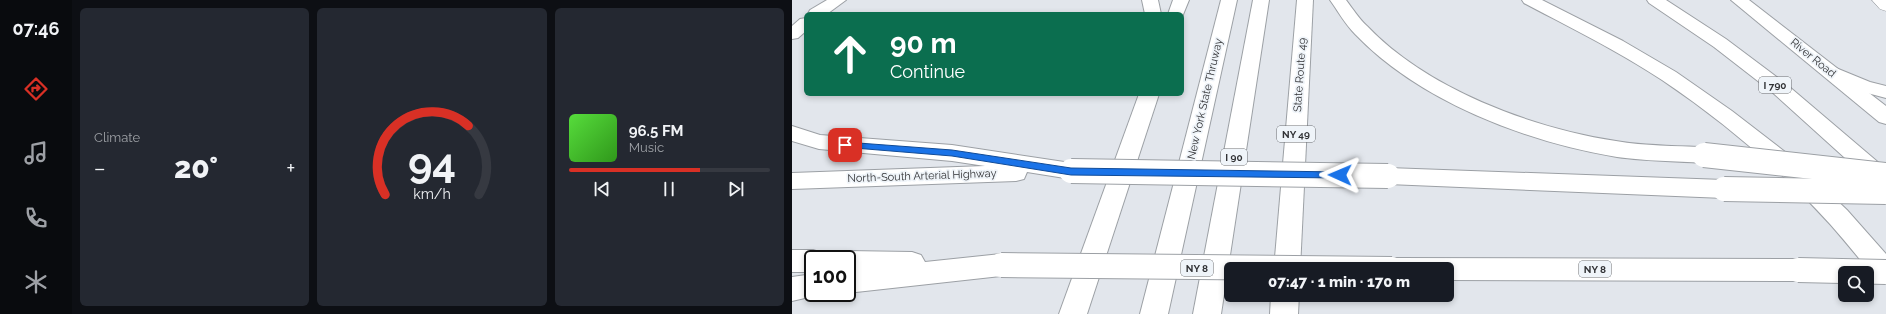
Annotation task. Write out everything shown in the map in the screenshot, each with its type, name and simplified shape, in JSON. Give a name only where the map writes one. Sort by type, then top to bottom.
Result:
[{"type":"main road","points":[[819,12],[838,0]]},
{"type":"main road","points":[[1150,0],[1153,12]]},
{"type":"main road","points":[[1177,12],[1181,0]]},
{"type":"main road","name":"New York State Thruway","points":[[1154,314],[1229,0]]},
{"type":"main road","name":"I 90","points":[[1207,314],[1261,0]]},
{"type":"main road","name":"State Route 49","points":[[1287,262],[1305,0]]},
{"type":"main road","points":[[1338,0],[1349,18],[1365,36],[1394,60],[1433,86],[1503,117],[1559,136],[1617,149],[1704,155],[1886,175]]},
{"type":"main road","points":[[1530,0],[1637,57],[1669,76],[1725,116],[1781,161],[1838,217],[1886,272]]},
{"type":"main road","name":"I 790","points":[[1655,0],[1720,44],[1779,88],[1886,182]]},
{"type":"main road","name":"River Road","points":[[1739,0],[1886,117]]},
{"type":"main road","points":[[792,34],[804,25]]},
{"type":"main road","points":[[1830,72],[1863,86],[1886,92]]},
{"type":"main road","points":[[1132,145],[1140,96]]},
{"type":"main road","points":[[1073,314],[1148,96]]},
{"type":"main road","points":[[792,132],[819,142],[885,149],[952,153],[1071,171]]},
{"type":"main road","name":"North-South Arterial Highway","points":[[792,181],[1071,171],[1388,176],[1724,189],[1886,192]]},
{"type":"main road","points":[[792,261],[804,261]]},
{"type":"main road","name":"NY 8","points":[[856,262],[1224,267]]},
{"type":"main road","points":[[856,281],[1001,265]]},
{"type":"main road","name":"NY 8","points":[[1454,269],[1798,270],[1886,272]]},
{"type":"main road","points":[[792,289],[804,287]]},
{"type":"main road","points":[[1284,314],[1285,302]]},
{"type":"street","points":[[1880,0],[1886,6]]},
{"type":"route","points":[[845,145],[952,153],[1071,171],[1340,175]]}]
